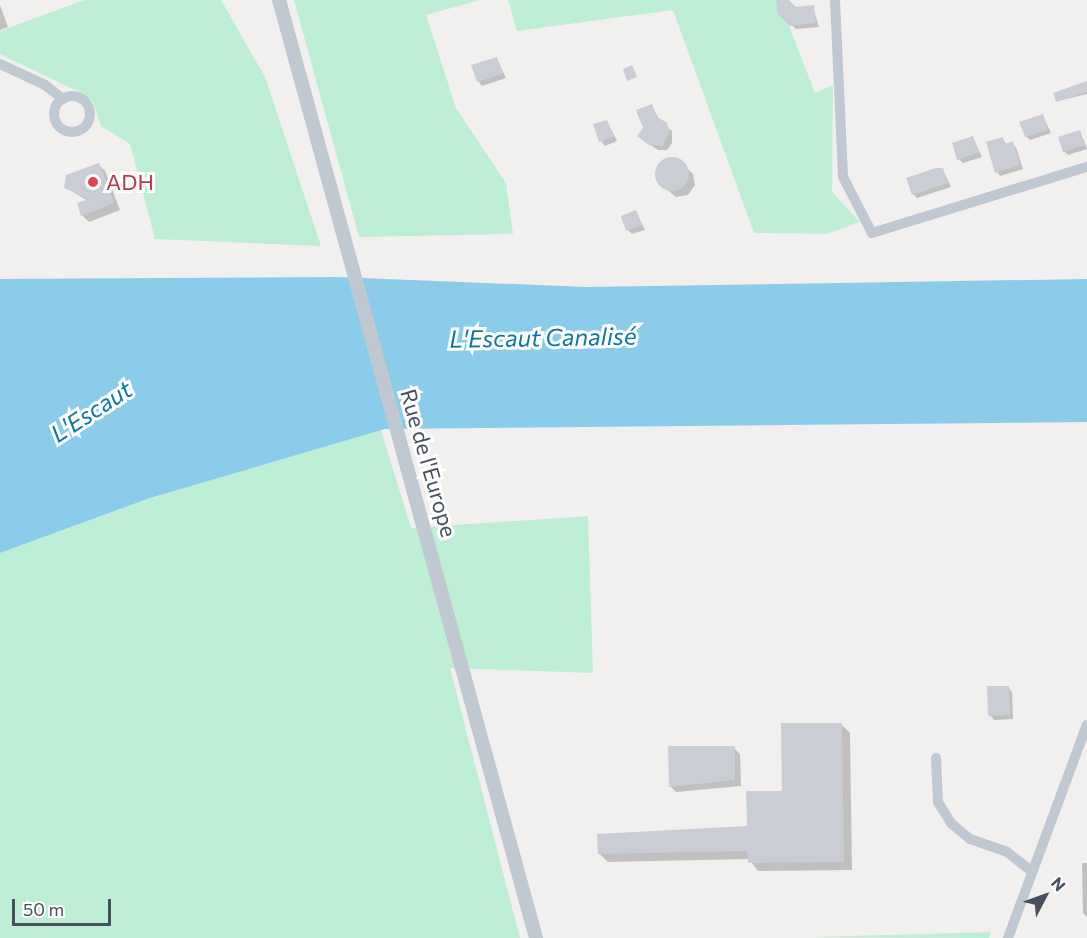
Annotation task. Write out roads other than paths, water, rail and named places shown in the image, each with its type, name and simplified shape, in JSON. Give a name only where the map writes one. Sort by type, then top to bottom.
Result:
[{"type":"street","name":"Rue de l'Europe","points":[[279,0],[536,938]]},
{"type":"street","points":[[836,0],[843,177],[872,233],[1087,167]]},
{"type":"street","points":[[0,63],[45,85],[63,99]]},
{"type":"street","points":[[1008,938],[1087,725]]},
{"type":"street","points":[[936,758],[938,802],[952,824],[970,838],[1007,852],[1031,871]]},
{"type":"water","points":[[336,277],[587,287],[1087,279],[1087,422],[385,429],[150,498],[0,553],[0,279]]},
{"type":"place","name":"ADH","points":[[93,182]]},
{"type":"water label","name":"L'Escaut Canalisé","points":[[543,337]]},
{"type":"water label","name":"L'Escaut","points":[[91,411]]}]
